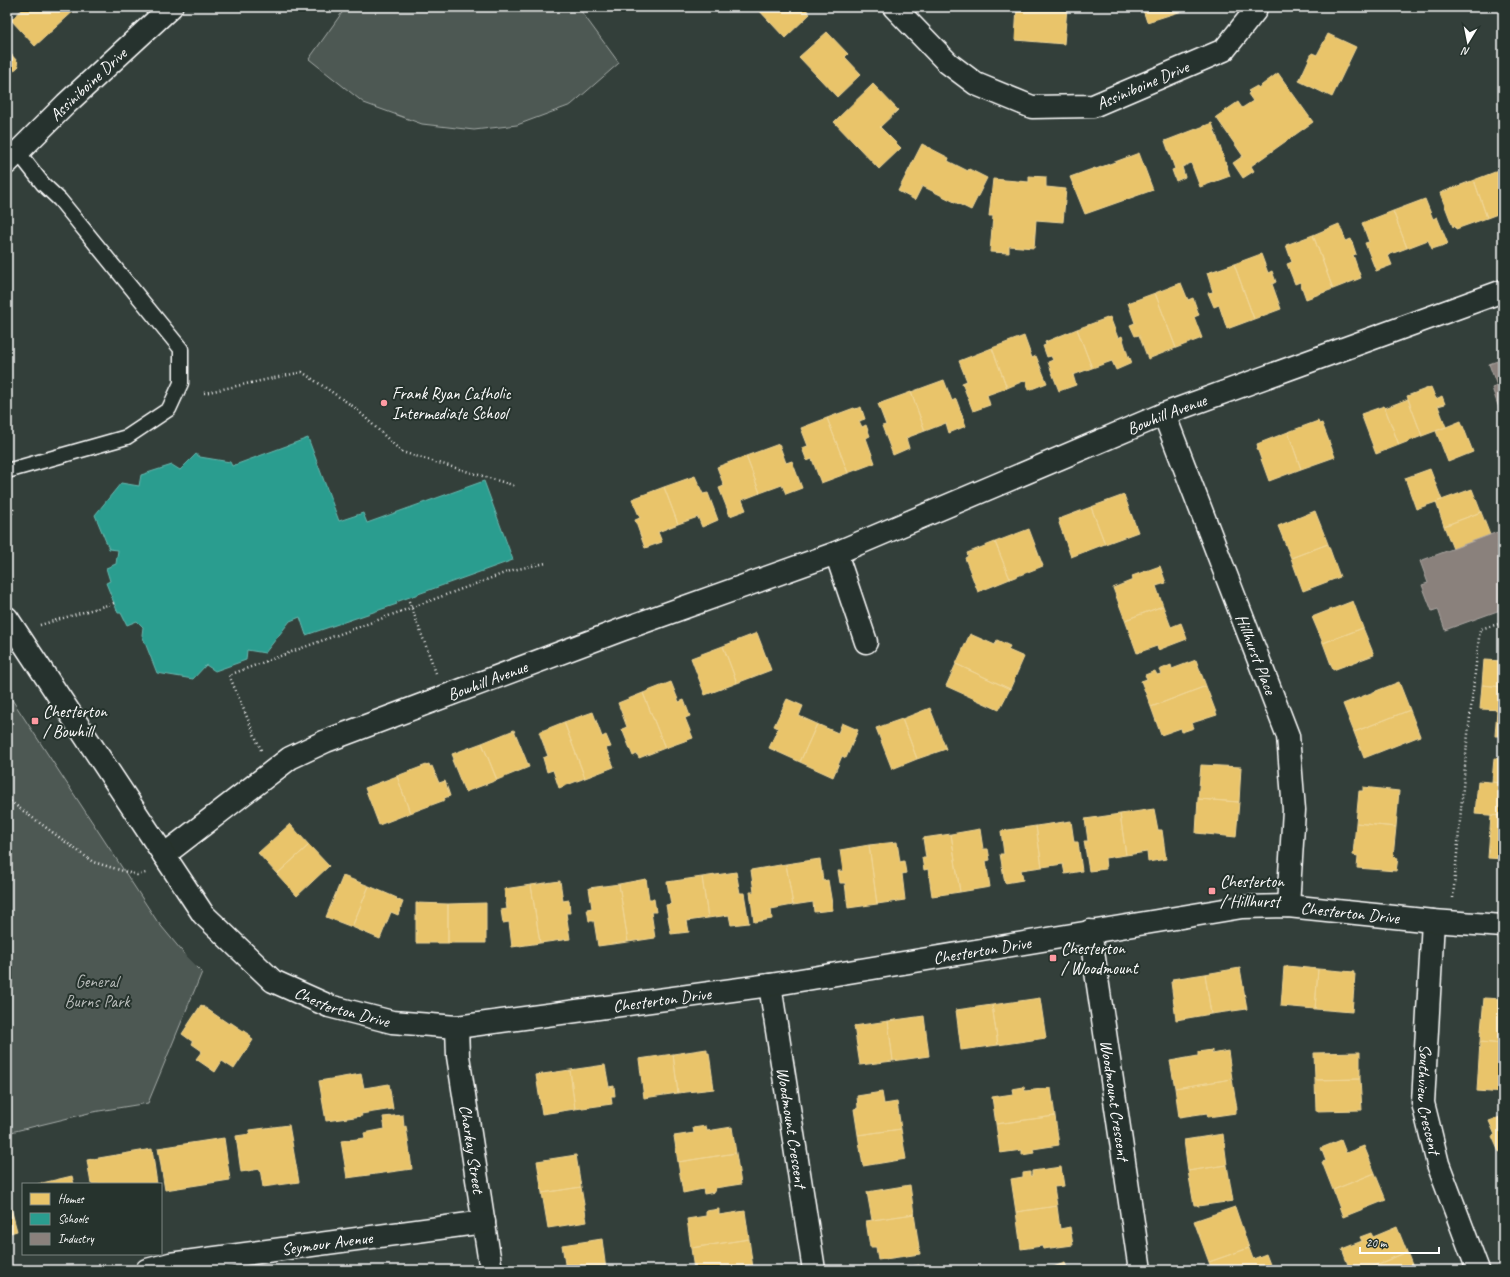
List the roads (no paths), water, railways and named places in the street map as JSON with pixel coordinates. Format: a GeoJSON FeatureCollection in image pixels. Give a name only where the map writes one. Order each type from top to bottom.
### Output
{"type":"FeatureCollection","features":[{"type":"Feature","properties":{"kind":"street","name":"Assiniboine Drive"},"geometry":{"type":"LineString","coordinates":[[12,157],[66,104],[171,7]]}},
{"type":"Feature","properties":{"kind":"street","name":"Assiniboine Drive"},"geometry":{"type":"LineString","coordinates":[[894,7],[948,63],[976,84],[1032,107],[1093,106],[1224,50],[1255,11],[1256,7]]}},
{"type":"Feature","properties":{"kind":"street","name":"Bowhill Avenue"},"geometry":{"type":"LineString","coordinates":[[167,860],[290,758],[326,741],[621,630],[836,553],[1164,414],[1503,291]]}},
{"type":"Feature","properties":{"kind":"street","name":"Hillhurst Place"},"geometry":{"type":"LineString","coordinates":[[1164,414],[1288,736],[1294,810],[1288,906]]}},
{"type":"Feature","properties":{"kind":"street"},"geometry":{"type":"LineString","coordinates":[[836,553],[866,642]]}},
{"type":"Feature","properties":{"kind":"street","name":"Chesterton Drive"},"geometry":{"type":"LineString","coordinates":[[12,625],[203,914],[273,981],[329,1006],[392,1022],[457,1027],[770,985],[1242,907],[1288,906],[1442,922],[1503,926]]}},
{"type":"Feature","properties":{"kind":"street","name":"Southview Crescent"},"geometry":{"type":"LineString","coordinates":[[1442,922],[1423,1103],[1438,1164],[1478,1270]]}},
{"type":"Feature","properties":{"kind":"street","name":"Woodmount Crescent"},"geometry":{"type":"LineString","coordinates":[[1090,931],[1140,1270]]}},
{"type":"Feature","properties":{"kind":"street","name":"Woodmount Crescent"},"geometry":{"type":"LineString","coordinates":[[770,985],[814,1270]]}},
{"type":"Feature","properties":{"kind":"street","name":"Charkay Street"},"geometry":{"type":"LineString","coordinates":[[457,1027],[458,1056],[491,1270]]}},
{"type":"Feature","properties":{"kind":"street","name":"Seymour Avenue"},"geometry":{"type":"LineString","coordinates":[[147,1270],[484,1222]]}},
{"type":"Feature","properties":{"kind":"lane"},"geometry":{"type":"LineString","coordinates":[[7,471],[127,437],[169,409],[181,383],[180,349],[60,200],[12,157]]}},
{"type":"Feature","properties":{"kind":"place","name":"Frank Ryan Catholic Intermediate School"},"geometry":{"type":"Point","coordinates":[384,403]}},
{"type":"Feature","properties":{"kind":"place","name":"Chesterton / Bowhill"},"geometry":{"type":"Point","coordinates":[35,721]}},
{"type":"Feature","properties":{"kind":"place","name":"Chesterton / Hillhurst"},"geometry":{"type":"Point","coordinates":[1212,891]}},
{"type":"Feature","properties":{"kind":"place","name":"Chesterton / Woodmount"},"geometry":{"type":"Point","coordinates":[1053,958]}},
{"type":"Feature","properties":{"kind":"park label","name":"General Burns Park"},"geometry":{"type":"Point","coordinates":[97,991]}}]}
